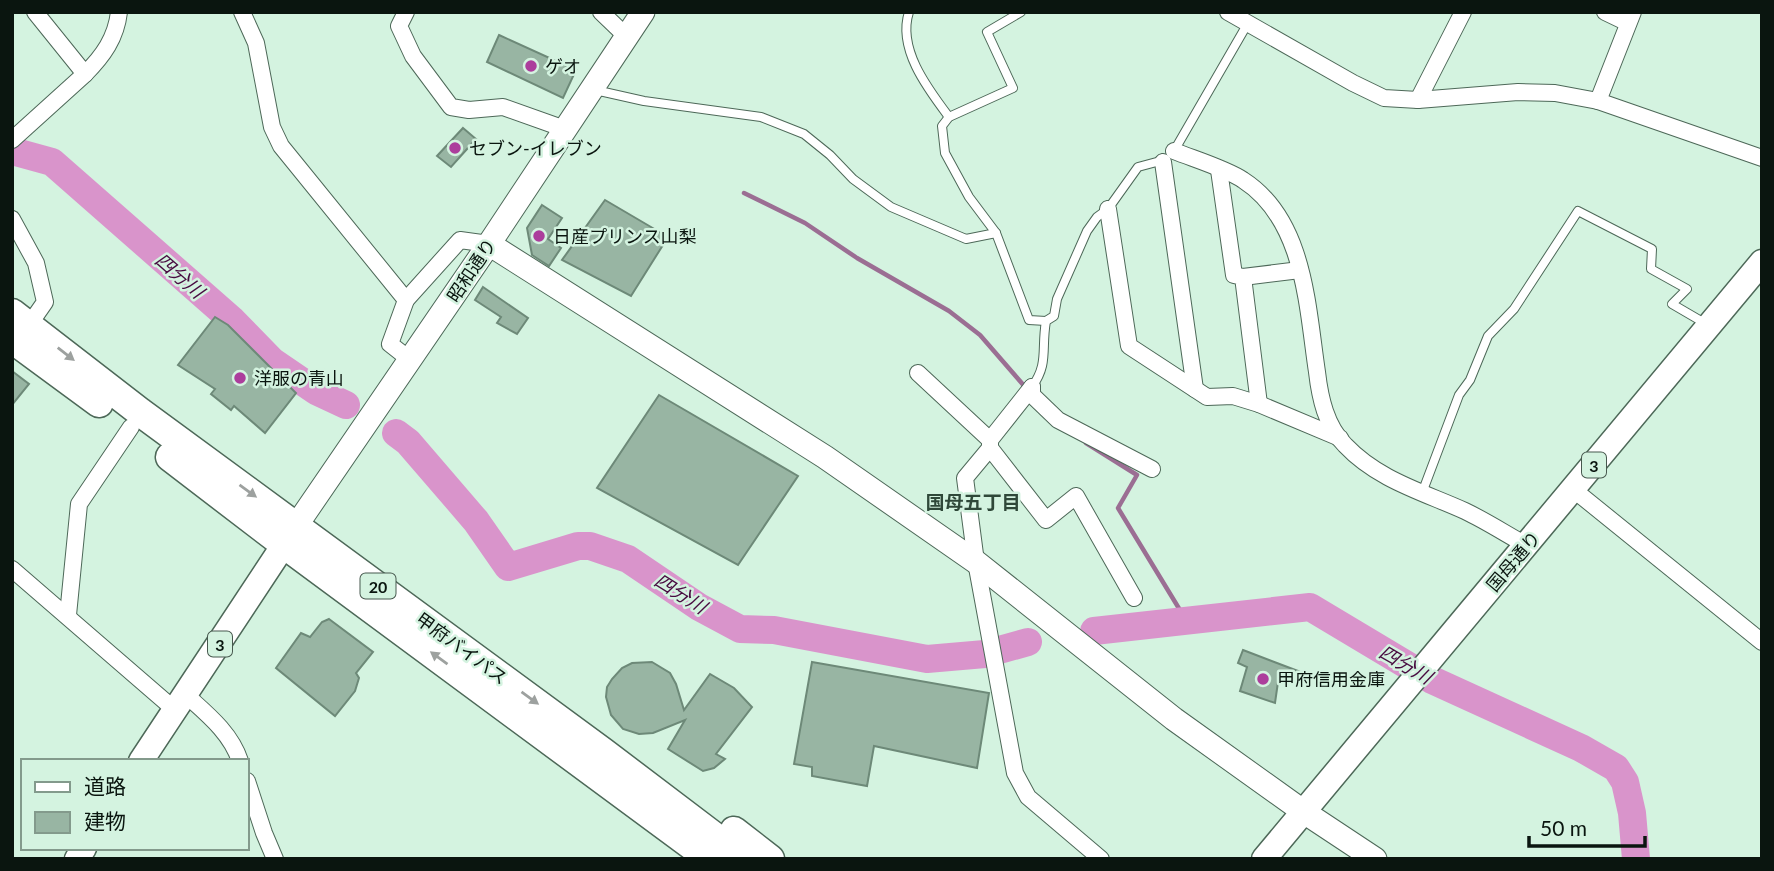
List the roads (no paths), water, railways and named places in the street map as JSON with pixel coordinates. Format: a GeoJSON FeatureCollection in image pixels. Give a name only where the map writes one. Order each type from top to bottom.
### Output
{"type":"FeatureCollection","features":[{"type":"Feature","properties":{"kind":"highway","name":"甲府バイパス"},"geometry":{"type":"LineString","coordinates":[[18,326],[131,427],[291,536],[597,761],[744,859]]}},
{"type":"Feature","properties":{"kind":"highway","name":"甲府バイパス"},"geometry":{"type":"LineString","coordinates":[[18,326],[140,412],[291,536]]}},
{"type":"Feature","properties":{"kind":"highway","name":"甲府バイパス"},"geometry":{"type":"LineString","coordinates":[[597,761],[710,859]]}},
{"type":"Feature","properties":{"kind":"highway"},"geometry":{"type":"LineString","coordinates":[[597,761],[643,826],[687,859]]}},
{"type":"Feature","properties":{"kind":"highway"},"geometry":{"type":"LineString","coordinates":[[597,761],[674,786],[770,859]]}},
{"type":"Feature","properties":{"kind":"main road","name":"国母通り"},"geometry":{"type":"LineString","coordinates":[[1264,859],[1762,262]]}},
{"type":"Feature","properties":{"kind":"main road","name":"3"},"geometry":{"type":"LineString","coordinates":[[142,759],[291,536]]}},
{"type":"Feature","properties":{"kind":"street"},"geometry":{"type":"LineString","coordinates":[[35,12],[85,74]]}},
{"type":"Feature","properties":{"kind":"street"},"geometry":{"type":"LineString","coordinates":[[12,140],[104,55],[118,24],[119,12]]}},
{"type":"Feature","properties":{"kind":"street"},"geometry":{"type":"LineString","coordinates":[[242,12],[256,43],[272,127],[281,146],[406,300]]}},
{"type":"Feature","properties":{"kind":"street"},"geometry":{"type":"LineString","coordinates":[[406,12],[400,26],[413,56],[451,107],[469,110],[503,107],[565,129]]}},
{"type":"Feature","properties":{"kind":"street"},"geometry":{"type":"LineString","coordinates":[[601,12],[627,37]]}},
{"type":"Feature","properties":{"kind":"street","name":"昭和通り"},"geometry":{"type":"LineString","coordinates":[[291,536],[643,12]]}},
{"type":"Feature","properties":{"kind":"street"},"geometry":{"type":"LineString","coordinates":[[1228,12],[1384,98],[1418,100],[1518,92],[1555,93],[1598,101],[1762,158]]}},
{"type":"Feature","properties":{"kind":"street"},"geometry":{"type":"LineString","coordinates":[[1418,100],[1463,12]]}},
{"type":"Feature","properties":{"kind":"street"},"geometry":{"type":"LineString","coordinates":[[1598,101],[1630,18],[1605,12]]}},
{"type":"Feature","properties":{"kind":"street"},"geometry":{"type":"LineString","coordinates":[[1195,389],[1169,156],[1219,170],[1243,180],[1270,202],[1291,242],[1300,270],[1320,397],[1327,418],[1344,444],[1383,476],[1467,512],[1525,545]]}},
{"type":"Feature","properties":{"kind":"street"},"geometry":{"type":"LineString","coordinates":[[1219,170],[1234,275],[1243,277],[1300,270]]}},
{"type":"Feature","properties":{"kind":"street"},"geometry":{"type":"LineString","coordinates":[[1108,209],[1129,346],[1207,397],[1233,396],[1259,404],[1340,438]]}},
{"type":"Feature","properties":{"kind":"street"},"geometry":{"type":"LineString","coordinates":[[12,219],[36,263],[45,302],[18,326]]}},
{"type":"Feature","properties":{"kind":"street"},"geometry":{"type":"LineString","coordinates":[[409,359],[390,344],[406,300],[460,240],[489,244],[825,457],[976,562],[1174,719],[1375,859]]}},
{"type":"Feature","properties":{"kind":"street"},"geometry":{"type":"LineString","coordinates":[[1243,277],[1259,404]]}},
{"type":"Feature","properties":{"kind":"street"},"geometry":{"type":"LineString","coordinates":[[918,373],[990,444],[1046,520],[1076,496],[1134,598]]}},
{"type":"Feature","properties":{"kind":"street"},"geometry":{"type":"LineString","coordinates":[[1032,387],[965,478],[976,562],[1016,773],[1028,797],[1101,859]]}},
{"type":"Feature","properties":{"kind":"street"},"geometry":{"type":"LineString","coordinates":[[1032,387],[1032,396],[1058,420],[1152,469]]}},
{"type":"Feature","properties":{"kind":"street"},"geometry":{"type":"LineString","coordinates":[[68,615],[79,504],[131,427]]}},
{"type":"Feature","properties":{"kind":"street"},"geometry":{"type":"LineString","coordinates":[[1574,490],[1762,642]]}},
{"type":"Feature","properties":{"kind":"street"},"geometry":{"type":"LineString","coordinates":[[12,569],[181,703],[215,721],[239,759]]}},
{"type":"Feature","properties":{"kind":"street"},"geometry":{"type":"LineString","coordinates":[[248,784],[275,859]]}},
{"type":"Feature","properties":{"kind":"lane"},"geometry":{"type":"LineString","coordinates":[[909,12],[908,45],[925,85],[949,117]]}},
{"type":"Feature","properties":{"kind":"lane"},"geometry":{"type":"LineString","coordinates":[[1021,12],[987,32],[1013,88],[949,117],[942,126],[945,153],[969,197],[996,233],[1029,320],[1046,321],[1054,316],[1057,299],[1081,240],[1097,218],[1108,209],[1138,167],[1169,156],[1248,23]]}},
{"type":"Feature","properties":{"kind":"lane"},"geometry":{"type":"LineString","coordinates":[[592,89],[644,101],[761,117],[804,134],[830,155],[853,180],[891,207],[966,239],[996,233]]}},
{"type":"Feature","properties":{"kind":"lane"},"geometry":{"type":"LineString","coordinates":[[1422,493],[1459,395],[1470,380],[1488,336],[1514,309],[1578,211],[1652,249],[1651,269],[1686,289],[1672,304],[1710,326]]}},
{"type":"Feature","properties":{"kind":"lane"},"geometry":{"type":"LineString","coordinates":[[1032,387],[1044,364],[1042,343],[1046,321]]}},
{"type":"Feature","properties":{"kind":"waterway","name":"四分川"},"geometry":{"type":"LineString","coordinates":[[12,151],[52,162],[232,320],[272,361],[316,391],[346,405]]}},
{"type":"Feature","properties":{"kind":"waterway"},"geometry":{"type":"LineString","coordinates":[[744,193],[805,223],[857,258],[949,311],[980,335],[1026,388]]}},
{"type":"Feature","properties":{"kind":"waterway","name":"四分川"},"geometry":{"type":"LineString","coordinates":[[396,433],[408,442],[476,521],[508,567],[578,546],[590,546],[628,559],[699,607],[740,629],[774,630],[927,659],[985,654],[1028,642]]}},
{"type":"Feature","properties":{"kind":"waterway"},"geometry":{"type":"LineString","coordinates":[[1086,443],[1137,475],[1118,508],[1186,620]]}},
{"type":"Feature","properties":{"kind":"waterway","name":"四分川"},"geometry":{"type":"LineString","coordinates":[[1094,631],[1310,607],[1432,680],[1581,748],[1616,768],[1625,782],[1632,813],[1636,859]]}},
{"type":"Feature","properties":{"kind":"place","name":"ゲオ"},"geometry":{"type":"Point","coordinates":[531,66]}},
{"type":"Feature","properties":{"kind":"place","name":"セブン-イレブン"},"geometry":{"type":"Point","coordinates":[455,148]}},
{"type":"Feature","properties":{"kind":"place","name":"日産プリンス山梨"},"geometry":{"type":"Point","coordinates":[539,236]}},
{"type":"Feature","properties":{"kind":"place","name":"洋服の青山"},"geometry":{"type":"Point","coordinates":[240,378]}},
{"type":"Feature","properties":{"kind":"place","name":"甲府信用金庫"},"geometry":{"type":"Point","coordinates":[1263,679]}},
{"type":"Feature","properties":{"kind":"district","name":"国母五丁目"},"geometry":{"type":"Point","coordinates":[973,501]}}]}
